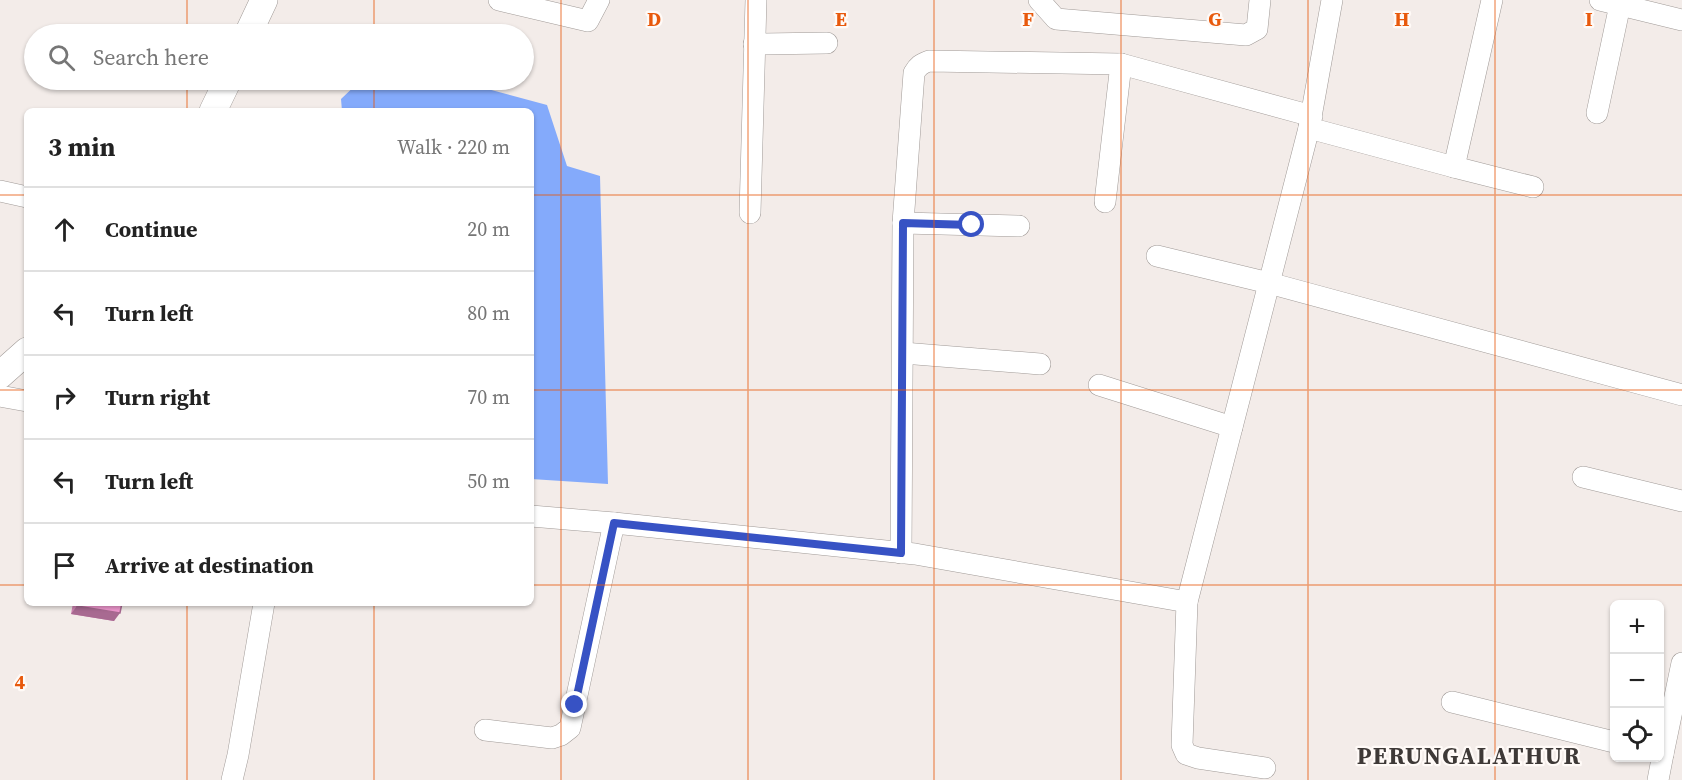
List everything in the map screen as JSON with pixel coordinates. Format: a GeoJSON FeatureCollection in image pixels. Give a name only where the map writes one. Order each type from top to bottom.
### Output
{"type":"FeatureCollection","features":[{"type":"Feature","properties":{"kind":"street"},"geometry":{"type":"LineString","coordinates":[[253,24],[264,0]]}},
{"type":"Feature","properties":{"kind":"street"},"geometry":{"type":"LineString","coordinates":[[500,0],[588,21],[599,0]]}},
{"type":"Feature","properties":{"kind":"street"},"geometry":{"type":"LineString","coordinates":[[750,213],[756,0]]}},
{"type":"Feature","properties":{"kind":"street"},"geometry":{"type":"LineString","coordinates":[[1039,0],[1056,19],[1246,34],[1257,29],[1260,0]]}},
{"type":"Feature","properties":{"kind":"street"},"geometry":{"type":"LineString","coordinates":[[1265,768],[1198,758],[1186,754],[1182,745],[1187,602],[1310,122],[1332,0]]}},
{"type":"Feature","properties":{"kind":"street"},"geometry":{"type":"LineString","coordinates":[[1454,167],[1492,0]]}},
{"type":"Feature","properties":{"kind":"street"},"geometry":{"type":"LineString","coordinates":[[1597,113],[1614,2],[1682,20]]}},
{"type":"Feature","properties":{"kind":"street"},"geometry":{"type":"LineString","coordinates":[[754,44],[828,43]]}},
{"type":"Feature","properties":{"kind":"street"},"geometry":{"type":"LineString","coordinates":[[901,553],[903,223],[914,73],[922,63],[929,61],[1121,64],[1454,167],[1533,188]]}},
{"type":"Feature","properties":{"kind":"street"},"geometry":{"type":"LineString","coordinates":[[1105,202],[1121,64]]}},
{"type":"Feature","properties":{"kind":"street"},"geometry":{"type":"LineString","coordinates":[[214,108],[223,90]]}},
{"type":"Feature","properties":{"kind":"street"},"geometry":{"type":"LineString","coordinates":[[0,191],[24,196]]}},
{"type":"Feature","properties":{"kind":"street"},"geometry":{"type":"LineString","coordinates":[[903,223],[1018,226]]}},
{"type":"Feature","properties":{"kind":"street"},"geometry":{"type":"LineString","coordinates":[[1157,256],[1269,283],[1682,395]]}},
{"type":"Feature","properties":{"kind":"street"},"geometry":{"type":"LineString","coordinates":[[903,353],[1040,364]]}},
{"type":"Feature","properties":{"kind":"street"},"geometry":{"type":"LineString","coordinates":[[1099,385],[1232,427]]}},
{"type":"Feature","properties":{"kind":"street"},"geometry":{"type":"LineString","coordinates":[[0,396],[24,400]]}},
{"type":"Feature","properties":{"kind":"street"},"geometry":{"type":"LineString","coordinates":[[1582,477],[1682,501]]}},
{"type":"Feature","properties":{"kind":"street"},"geometry":{"type":"LineString","coordinates":[[534,516],[901,553],[1187,602]]}},
{"type":"Feature","properties":{"kind":"street"},"geometry":{"type":"LineString","coordinates":[[485,730],[552,738],[570,728],[614,523]]}},
{"type":"Feature","properties":{"kind":"street"},"geometry":{"type":"LineString","coordinates":[[232,780],[263,606]]}},
{"type":"Feature","properties":{"kind":"street"},"geometry":{"type":"LineString","coordinates":[[1664,747],[1676,720],[1682,663]]}},
{"type":"Feature","properties":{"kind":"street"},"geometry":{"type":"LineString","coordinates":[[1452,702],[1610,741]]}},
{"type":"Feature","properties":{"kind":"street"},"geometry":{"type":"LineString","coordinates":[[1658,780],[1660,762]]}},
{"type":"Feature","properties":{"kind":"water"},"geometry":{"type":"Polygon","coordinates":[[[350,90],[491,90],[547,105],[567,166],[600,176],[608,484],[534,479],[534,108],[342,108],[341,99],[350,90]]]}},
{"type":"Feature","properties":{"kind":"building"},"geometry":{"type":"Polygon","coordinates":[[[77,606],[121,606],[120,613],[77,606]]]}},
{"type":"Feature","properties":{"kind":"district","name":"PERUNGALATHUR"},"geometry":{"type":"Point","coordinates":[1469,756]}},
{"type":"Feature","properties":{"kind":"route"},"geometry":{"type":"LineString","coordinates":[[575,705],[614,523],[901,553],[903,223],[972,225]]}}]}
